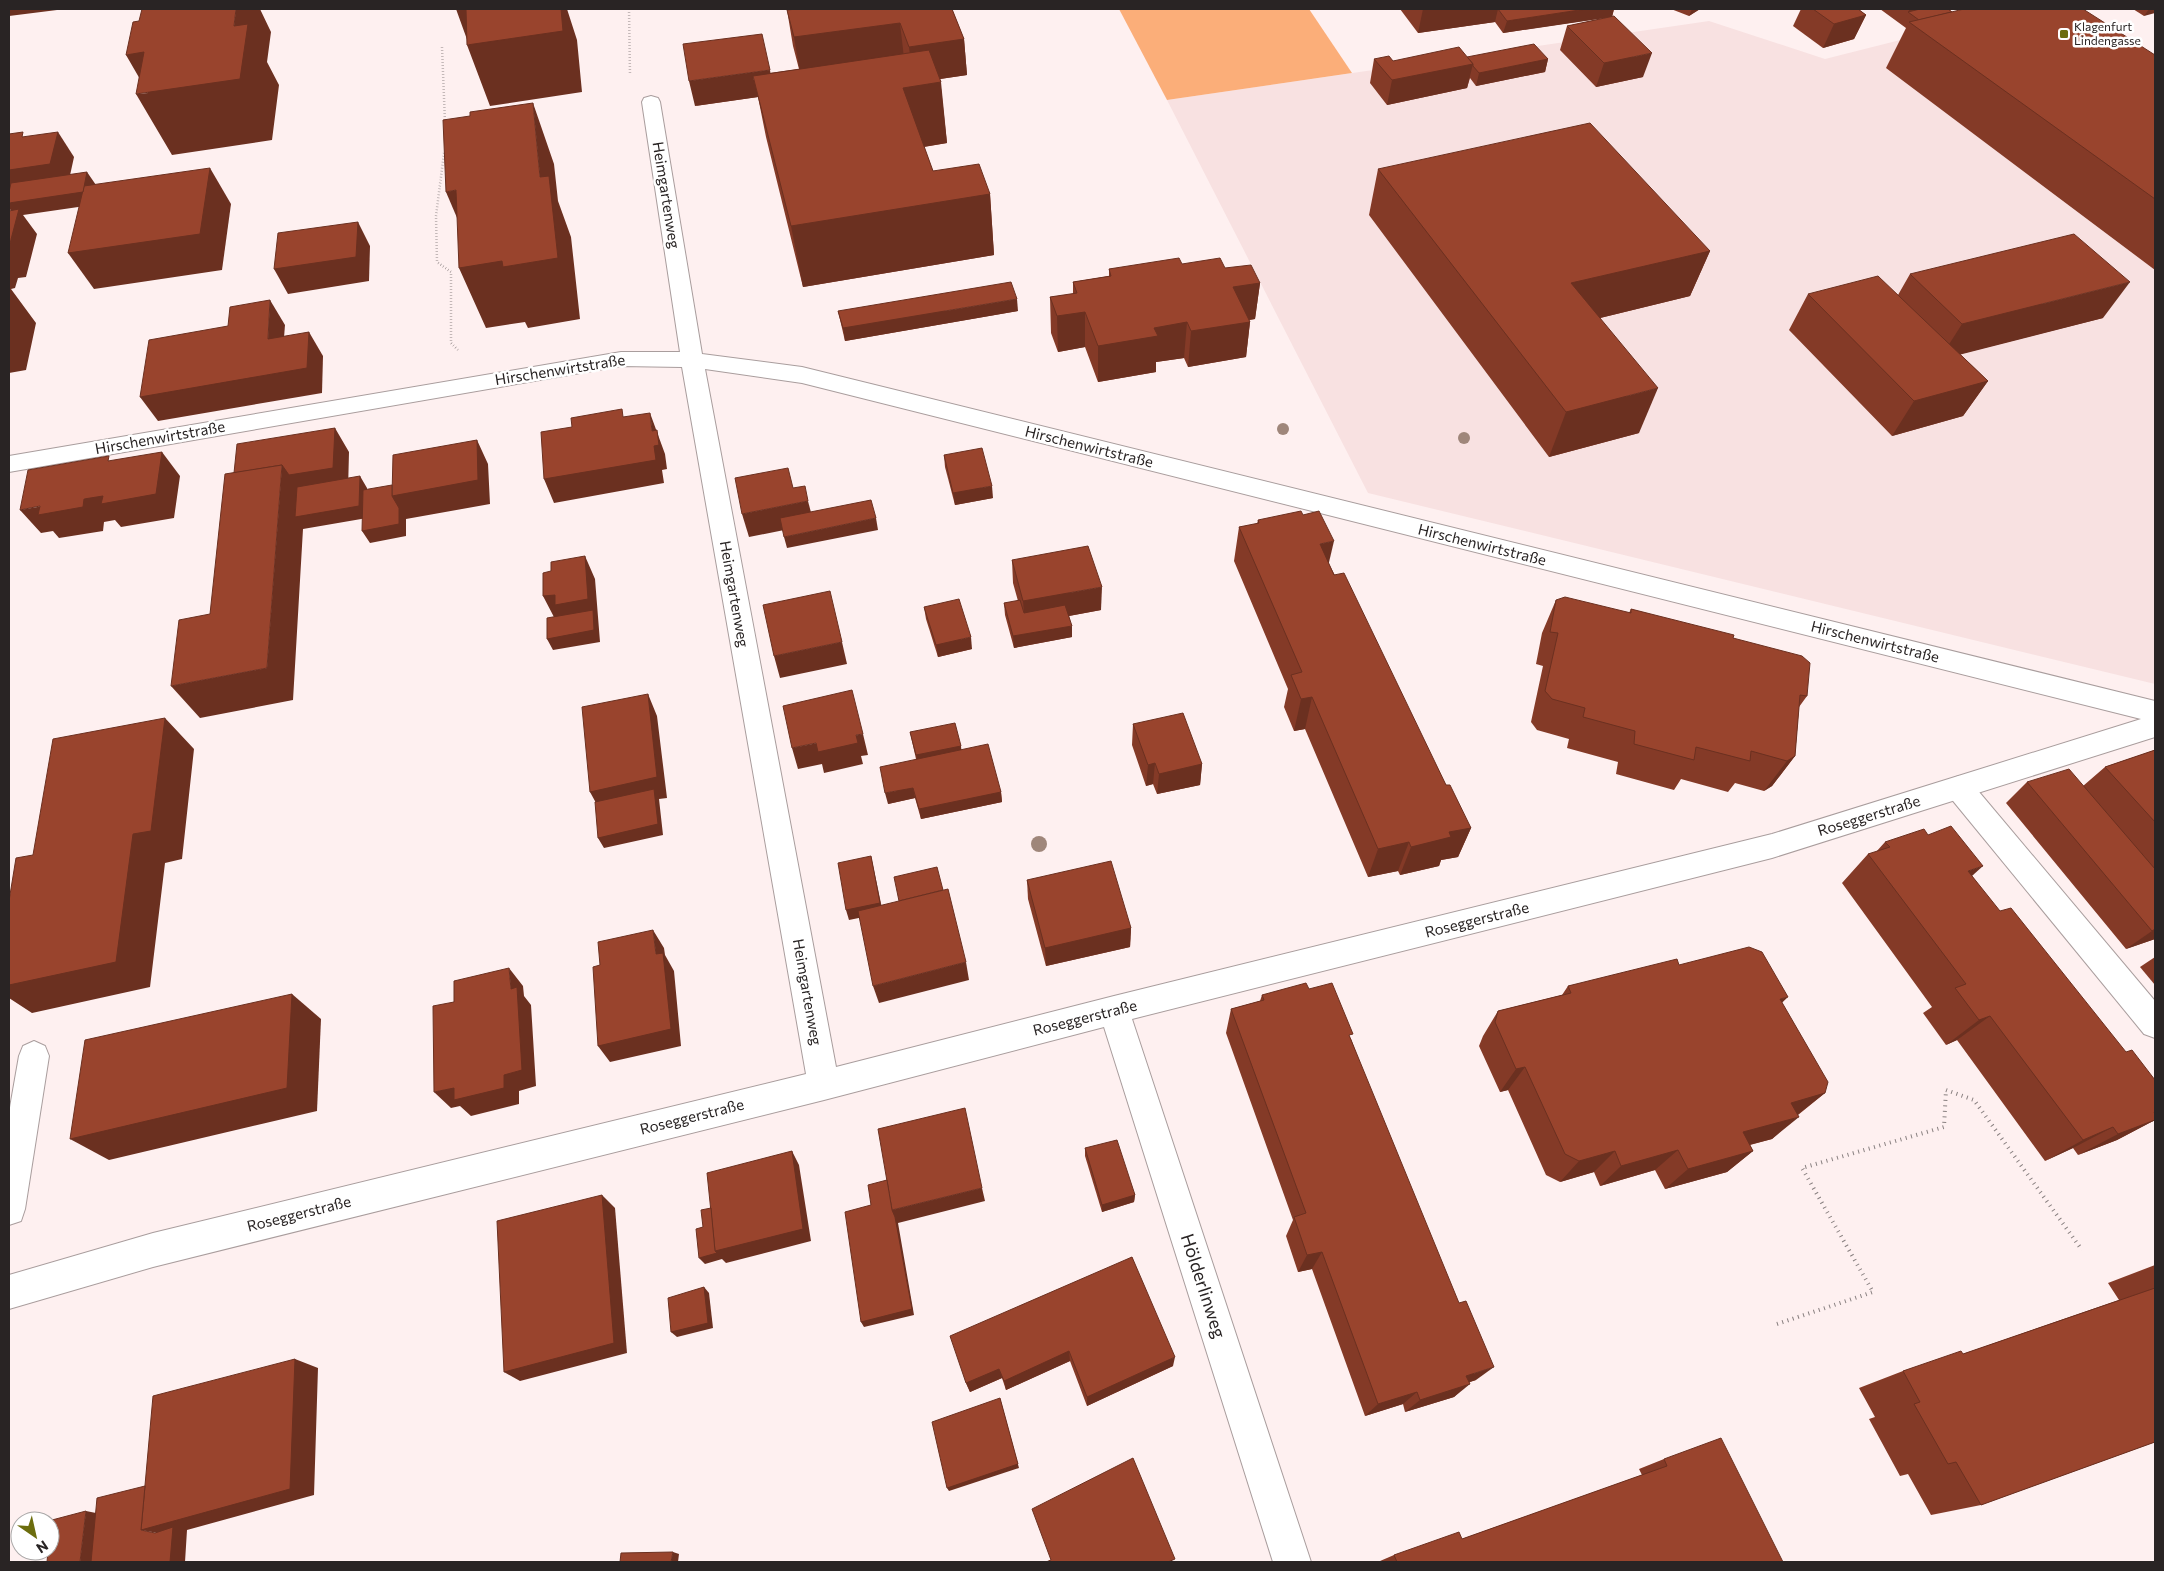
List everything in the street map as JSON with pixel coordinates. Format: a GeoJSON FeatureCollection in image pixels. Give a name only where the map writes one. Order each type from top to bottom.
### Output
{"type":"FeatureCollection","features":[{"type":"Feature","properties":{"kind":"street","name":"Heimgartenweg"},"geometry":{"type":"LineString","coordinates":[[651,102],[692,360],[824,1085]]}},
{"type":"Feature","properties":{"kind":"street","name":"Hirschenwirtstraße"},"geometry":{"type":"LineString","coordinates":[[9,464],[621,359],[692,360],[802,375],[2155,712]]}},
{"type":"Feature","properties":{"kind":"street","name":"Roseggerstraße"},"geometry":{"type":"LineString","coordinates":[[9,1292],[153,1250],[824,1085],[1114,1010],[1772,846],[2155,726]]}},
{"type":"Feature","properties":{"kind":"street"},"geometry":{"type":"LineString","coordinates":[[1959,788],[2155,1024]]}},
{"type":"Feature","properties":{"kind":"street","name":"Hölderlinweg"},"geometry":{"type":"LineString","coordinates":[[1114,1010],[1292,1562]]}},
{"type":"Feature","properties":{"kind":"street"},"geometry":{"type":"LineString","coordinates":[[9,1209],[34,1056]]}},
{"type":"Feature","properties":{"kind":"path"},"geometry":{"type":"LineString","coordinates":[[628,9],[630,76]]}},
{"type":"Feature","properties":{"kind":"path"},"geometry":{"type":"LineString","coordinates":[[442,47],[445,123]]}},
{"type":"Feature","properties":{"kind":"path"},"geometry":{"type":"LineString","coordinates":[[446,144],[436,216],[437,262],[451,272],[451,343],[489,382]]}},
{"type":"Feature","properties":{"kind":"path"},"geometry":{"type":"LineString","coordinates":[[1776,1324],[1873,1292],[1802,1168],[1944,1127],[1946,1090],[1974,1100],[2082,1250]]}},
{"type":"Feature","properties":{"kind":"shaded area"},"geometry":{"type":"Polygon","coordinates":[[[1119,9],[1309,9],[1352,73],[1167,100],[1119,9]]]}},
{"type":"Feature","properties":{"kind":"shaded area"},"geometry":{"type":"Polygon","coordinates":[[[2023,9],[2155,99],[2155,684],[1368,493],[1167,100],[1709,21],[1825,59],[2023,9]]]}},
{"type":"Feature","properties":{"kind":"building"},"geometry":{"type":"Polygon","coordinates":[[[142,9],[236,9],[234,26],[248,24],[240,79],[136,94],[144,52],[126,55],[133,22],[139,21],[142,9]]]}},
{"type":"Feature","properties":{"kind":"building"},"geometry":{"type":"Polygon","coordinates":[[[466,9],[561,9],[563,31],[467,45],[466,9]]]}},
{"type":"Feature","properties":{"kind":"building"},"geometry":{"type":"Polygon","coordinates":[[[952,9],[964,39],[909,47],[900,23],[794,37],[787,10],[952,9]]]}},
{"type":"Feature","properties":{"kind":"building"},"geometry":{"type":"Polygon","coordinates":[[[1498,9],[1586,9],[1507,21],[1498,9]]]}},
{"type":"Feature","properties":{"kind":"building"},"geometry":{"type":"Polygon","coordinates":[[[1813,9],[1858,9],[1866,15],[1834,24],[1813,9]]]}},
{"type":"Feature","properties":{"kind":"building"},"geometry":{"type":"Polygon","coordinates":[[[1920,9],[1948,9],[1952,12],[1919,20],[1908,12],[1920,9]]]}},
{"type":"Feature","properties":{"kind":"building"},"geometry":{"type":"Polygon","coordinates":[[[1964,9],[2083,9],[2155,55],[2155,199],[1909,22],[1964,9]]]}},
{"type":"Feature","properties":{"kind":"building"},"geometry":{"type":"Polygon","coordinates":[[[1614,16],[1652,53],[1604,63],[1567,26],[1614,16]]]}},
{"type":"Feature","properties":{"kind":"building"},"geometry":{"type":"Polygon","coordinates":[[[762,34],[770,70],[689,81],[683,44],[762,34]]]}},
{"type":"Feature","properties":{"kind":"building"},"geometry":{"type":"Polygon","coordinates":[[[1534,44],[1548,59],[1479,73],[1467,57],[1534,44]]]}},
{"type":"Feature","properties":{"kind":"building"},"geometry":{"type":"Polygon","coordinates":[[[1459,47],[1473,64],[1392,80],[1374,59],[1389,56],[1393,61],[1459,47]]]}},
{"type":"Feature","properties":{"kind":"building"},"geometry":{"type":"Polygon","coordinates":[[[929,50],[941,82],[903,88],[933,171],[979,164],[990,194],[791,226],[753,76],[929,50]]]}},
{"type":"Feature","properties":{"kind":"building"},"geometry":{"type":"Polygon","coordinates":[[[533,103],[540,177],[549,176],[558,258],[503,267],[502,261],[459,268],[456,190],[446,192],[443,120],[470,116],[470,112],[533,103]]]}},
{"type":"Feature","properties":{"kind":"building"},"geometry":{"type":"Polygon","coordinates":[[[1590,123],[1710,251],[1571,283],[1658,388],[1566,412],[1378,169],[1590,123]]]}},
{"type":"Feature","properties":{"kind":"building"},"geometry":{"type":"Polygon","coordinates":[[[23,132],[22,137],[58,132],[50,164],[9,170],[9,134],[23,132]]]}},
{"type":"Feature","properties":{"kind":"building"},"geometry":{"type":"Polygon","coordinates":[[[210,168],[200,234],[68,253],[84,186],[210,168]]]}},
{"type":"Feature","properties":{"kind":"building"},"geometry":{"type":"Polygon","coordinates":[[[87,172],[83,192],[9,203],[11,183],[87,172]]]}},
{"type":"Feature","properties":{"kind":"building"},"geometry":{"type":"Polygon","coordinates":[[[19,209],[9,247],[9,211],[19,209]]]}},
{"type":"Feature","properties":{"kind":"building"},"geometry":{"type":"Polygon","coordinates":[[[358,222],[356,257],[274,269],[278,233],[358,222]]]}},
{"type":"Feature","properties":{"kind":"building"},"geometry":{"type":"Polygon","coordinates":[[[2074,234],[2130,282],[1962,324],[1910,274],[2074,234]]]}},
{"type":"Feature","properties":{"kind":"building"},"geometry":{"type":"Polygon","coordinates":[[[1179,258],[1182,264],[1220,258],[1225,268],[1251,265],[1260,283],[1233,287],[1250,322],[1191,331],[1187,322],[1154,328],[1158,336],[1098,346],[1085,312],[1057,316],[1050,297],[1077,293],[1073,282],[1111,276],[1109,269],[1179,258]]]}},
{"type":"Feature","properties":{"kind":"building"},"geometry":{"type":"Polygon","coordinates":[[[1878,276],[1988,381],[1914,401],[1808,294],[1878,276]]]}},
{"type":"Feature","properties":{"kind":"building"},"geometry":{"type":"Polygon","coordinates":[[[1011,282],[1017,299],[843,328],[838,311],[1011,282]]]}},
{"type":"Feature","properties":{"kind":"building"},"geometry":{"type":"Polygon","coordinates":[[[270,300],[268,339],[309,332],[307,368],[140,397],[149,340],[228,326],[230,307],[270,300]]]}},
{"type":"Feature","properties":{"kind":"building"},"geometry":{"type":"Polygon","coordinates":[[[622,409],[623,417],[650,413],[652,431],[657,430],[659,445],[654,446],[656,460],[544,479],[541,432],[572,427],[571,418],[622,409]]]}},
{"type":"Feature","properties":{"kind":"building"},"geometry":{"type":"Polygon","coordinates":[[[335,428],[333,468],[289,475],[282,465],[234,473],[237,444],[335,428]]]}},
{"type":"Feature","properties":{"kind":"building"},"geometry":{"type":"Polygon","coordinates":[[[477,440],[478,480],[392,496],[393,455],[477,440]]]}},
{"type":"Feature","properties":{"kind":"building"},"geometry":{"type":"Polygon","coordinates":[[[982,448],[992,486],[953,493],[944,455],[982,448]]]}},
{"type":"Feature","properties":{"kind":"building"},"geometry":{"type":"Polygon","coordinates":[[[162,452],[156,494],[101,504],[103,496],[84,499],[83,507],[38,515],[40,506],[20,510],[28,470],[109,456],[108,461],[162,452]]]}},
{"type":"Feature","properties":{"kind":"building"},"geometry":{"type":"Polygon","coordinates":[[[282,465],[267,668],[171,686],[179,620],[210,614],[225,474],[282,465]]]}},
{"type":"Feature","properties":{"kind":"building"},"geometry":{"type":"Polygon","coordinates":[[[788,468],[793,488],[805,486],[808,501],[742,514],[735,478],[788,468]]]}},
{"type":"Feature","properties":{"kind":"building"},"geometry":{"type":"Polygon","coordinates":[[[360,476],[359,506],[295,517],[297,487],[360,476]]]}},
{"type":"Feature","properties":{"kind":"building"},"geometry":{"type":"Polygon","coordinates":[[[392,485],[392,496],[399,508],[399,524],[362,531],[363,490],[392,485]]]}},
{"type":"Feature","properties":{"kind":"building"},"geometry":{"type":"Polygon","coordinates":[[[871,500],[876,518],[784,537],[780,518],[871,500]]]}},
{"type":"Feature","properties":{"kind":"building"},"geometry":{"type":"Polygon","coordinates":[[[1301,511],[1303,515],[1319,511],[1334,541],[1320,544],[1334,575],[1344,573],[1446,785],[1450,785],[1471,828],[1449,832],[1451,837],[1411,847],[1409,842],[1378,849],[1312,697],[1301,699],[1291,675],[1302,672],[1239,527],[1259,523],[1258,520],[1301,511]]]}},
{"type":"Feature","properties":{"kind":"building"},"geometry":{"type":"Polygon","coordinates":[[[1088,546],[1102,587],[1023,601],[1012,560],[1088,546]]]}},
{"type":"Feature","properties":{"kind":"building"},"geometry":{"type":"Polygon","coordinates":[[[585,556],[588,599],[555,605],[555,595],[543,596],[543,573],[551,571],[551,562],[585,556]]]}},
{"type":"Feature","properties":{"kind":"building"},"geometry":{"type":"Polygon","coordinates":[[[830,591],[842,642],[774,656],[763,605],[830,591]]]}},
{"type":"Feature","properties":{"kind":"building"},"geometry":{"type":"Polygon","coordinates":[[[1565,597],[1631,613],[1631,609],[1734,635],[1733,638],[1802,656],[1810,663],[1807,696],[1800,695],[1795,756],[1787,761],[1751,751],[1750,761],[1696,747],[1694,760],[1634,744],[1635,731],[1583,717],[1585,708],[1552,699],[1545,691],[1558,633],[1550,632],[1556,600],[1565,597]]]}},
{"type":"Feature","properties":{"kind":"building"},"geometry":{"type":"Polygon","coordinates":[[[959,599],[971,637],[936,645],[924,607],[959,599]]]}},
{"type":"Feature","properties":{"kind":"building"},"geometry":{"type":"Polygon","coordinates":[[[1020,600],[1024,613],[1065,605],[1072,626],[1013,636],[1004,603],[1020,600]]]}},
{"type":"Feature","properties":{"kind":"building"},"geometry":{"type":"Polygon","coordinates":[[[593,610],[594,630],[547,639],[547,618],[593,610]]]}},
{"type":"Feature","properties":{"kind":"building"},"geometry":{"type":"Polygon","coordinates":[[[852,690],[863,734],[856,735],[858,743],[818,752],[816,743],[792,748],[783,706],[852,690]]]}},
{"type":"Feature","properties":{"kind":"building"},"geometry":{"type":"Polygon","coordinates":[[[648,694],[657,777],[590,792],[582,707],[648,694]]]}},
{"type":"Feature","properties":{"kind":"building"},"geometry":{"type":"Polygon","coordinates":[[[1183,713],[1202,764],[1159,774],[1155,763],[1148,765],[1133,724],[1183,713]]]}},
{"type":"Feature","properties":{"kind":"building"},"geometry":{"type":"Polygon","coordinates":[[[165,718],[151,831],[133,834],[116,962],[9,985],[9,901],[16,858],[33,855],[53,739],[165,718]]]}},
{"type":"Feature","properties":{"kind":"building"},"geometry":{"type":"Polygon","coordinates":[[[955,723],[961,746],[916,755],[910,732],[955,723]]]}},
{"type":"Feature","properties":{"kind":"building"},"geometry":{"type":"Polygon","coordinates":[[[988,744],[1001,792],[919,809],[913,788],[885,793],[880,767],[988,744]]]}},
{"type":"Feature","properties":{"kind":"building"},"geometry":{"type":"Polygon","coordinates":[[[2155,750],[2155,822],[2105,767],[2155,750]]]}},
{"type":"Feature","properties":{"kind":"building"},"geometry":{"type":"Polygon","coordinates":[[[2069,769],[2155,869],[2155,929],[2152,931],[2027,782],[2069,769]]]}},
{"type":"Feature","properties":{"kind":"building"},"geometry":{"type":"Polygon","coordinates":[[[654,789],[658,824],[598,838],[595,802],[654,789]]]}},
{"type":"Feature","properties":{"kind":"building"},"geometry":{"type":"Polygon","coordinates":[[[1951,826],[1983,866],[1968,871],[2000,911],[2011,908],[2126,1052],[2132,1050],[2155,1080],[2155,1120],[2118,1134],[2113,1127],[2083,1140],[1990,1016],[1979,1020],[1955,988],[1966,984],[1868,854],[1890,847],[1885,842],[1924,829],[1928,835],[1951,826]]]}},
{"type":"Feature","properties":{"kind":"building"},"geometry":{"type":"Polygon","coordinates":[[[871,856],[880,903],[846,910],[838,863],[871,856]]]}},
{"type":"Feature","properties":{"kind":"building"},"geometry":{"type":"Polygon","coordinates":[[[1111,861],[1131,928],[1045,948],[1027,880],[1111,861]]]}},
{"type":"Feature","properties":{"kind":"building"},"geometry":{"type":"Polygon","coordinates":[[[937,867],[943,890],[899,901],[894,877],[937,867]]]}},
{"type":"Feature","properties":{"kind":"building"},"geometry":{"type":"Polygon","coordinates":[[[948,889],[966,962],[873,986],[858,911],[948,889]]]}},
{"type":"Feature","properties":{"kind":"building"},"geometry":{"type":"Polygon","coordinates":[[[653,930],[656,954],[663,953],[671,1029],[598,1046],[593,967],[600,965],[598,942],[653,930]]]}},
{"type":"Feature","properties":{"kind":"building"},"geometry":{"type":"Polygon","coordinates":[[[1749,947],[1762,952],[1788,997],[1780,999],[1828,1082],[1825,1093],[1791,1103],[1799,1117],[1743,1132],[1753,1151],[1688,1169],[1678,1150],[1621,1166],[1615,1151],[1579,1161],[1565,1154],[1525,1067],[1516,1069],[1495,1022],[1498,1011],[1571,993],[1568,986],[1677,959],[1679,965],[1749,947]]]}},
{"type":"Feature","properties":{"kind":"building"},"geometry":{"type":"Polygon","coordinates":[[[509,968],[511,989],[517,987],[522,1070],[504,1075],[504,1088],[454,1100],[454,1088],[434,1092],[433,1006],[454,1002],[454,981],[509,968]]]}},
{"type":"Feature","properties":{"kind":"building"},"geometry":{"type":"Polygon","coordinates":[[[1306,983],[1309,989],[1332,983],[1353,1034],[1349,1035],[1459,1303],[1466,1301],[1494,1367],[1466,1376],[1470,1384],[1420,1400],[1417,1392],[1378,1404],[1322,1252],[1307,1255],[1294,1217],[1306,1213],[1231,1009],[1264,1000],[1262,995],[1306,983]]]}},
{"type":"Feature","properties":{"kind":"building"},"geometry":{"type":"Polygon","coordinates":[[[292,994],[287,1088],[70,1139],[85,1040],[292,994]]]}},
{"type":"Feature","properties":{"kind":"building"},"geometry":{"type":"Polygon","coordinates":[[[965,1108],[982,1188],[892,1210],[878,1129],[965,1108]]]}},
{"type":"Feature","properties":{"kind":"building"},"geometry":{"type":"Polygon","coordinates":[[[1117,1140],[1135,1195],[1102,1205],[1085,1148],[1117,1140]]]}},
{"type":"Feature","properties":{"kind":"building"},"geometry":{"type":"Polygon","coordinates":[[[792,1151],[803,1229],[715,1251],[707,1173],[792,1151]]]}},
{"type":"Feature","properties":{"kind":"building"},"geometry":{"type":"Polygon","coordinates":[[[887,1180],[912,1309],[861,1322],[845,1212],[871,1205],[868,1185],[887,1180]]]}},
{"type":"Feature","properties":{"kind":"building"},"geometry":{"type":"Polygon","coordinates":[[[602,1195],[614,1343],[504,1372],[497,1221],[602,1195]]]}},
{"type":"Feature","properties":{"kind":"building"},"geometry":{"type":"Polygon","coordinates":[[[711,1208],[715,1251],[717,1253],[699,1258],[696,1229],[703,1227],[701,1210],[711,1208]]]}},
{"type":"Feature","properties":{"kind":"building"},"geometry":{"type":"Polygon","coordinates":[[[1132,1257],[1175,1357],[1087,1397],[1069,1351],[1004,1381],[999,1369],[966,1383],[950,1336],[1132,1257]]]}},
{"type":"Feature","properties":{"kind":"building"},"geometry":{"type":"Polygon","coordinates":[[[704,1287],[708,1323],[671,1332],[668,1298],[704,1287]]]}},
{"type":"Feature","properties":{"kind":"building"},"geometry":{"type":"Polygon","coordinates":[[[2155,1288],[2155,1442],[1981,1505],[1956,1462],[1948,1464],[1914,1404],[1920,1402],[1903,1371],[1961,1351],[1963,1354],[2155,1288]]]}},
{"type":"Feature","properties":{"kind":"building"},"geometry":{"type":"Polygon","coordinates":[[[295,1359],[290,1489],[141,1530],[153,1396],[295,1359]]]}},
{"type":"Feature","properties":{"kind":"building"},"geometry":{"type":"Polygon","coordinates":[[[1000,1398],[1018,1464],[947,1488],[932,1422],[1000,1398]]]}},
{"type":"Feature","properties":{"kind":"building"},"geometry":{"type":"Polygon","coordinates":[[[1721,1438],[1783,1562],[1397,1562],[1394,1555],[1459,1532],[1462,1539],[1667,1466],[1664,1459],[1721,1438]]]}},
{"type":"Feature","properties":{"kind":"building"},"geometry":{"type":"Polygon","coordinates":[[[1133,1458],[1175,1559],[1168,1562],[1046,1562],[1051,1560],[1032,1509],[1133,1458]]]}},
{"type":"Feature","properties":{"kind":"building"},"geometry":{"type":"Polygon","coordinates":[[[145,1486],[141,1530],[155,1533],[173,1527],[170,1562],[91,1562],[97,1498],[145,1486]]]}},
{"type":"Feature","properties":{"kind":"building"},"geometry":{"type":"Polygon","coordinates":[[[86,1511],[80,1562],[47,1562],[60,1561],[60,1518],[86,1511]]]}},
{"type":"Feature","properties":{"kind":"building"},"geometry":{"type":"Polygon","coordinates":[[[673,1552],[671,1562],[620,1562],[621,1553],[673,1552]]]}},
{"type":"Feature","properties":{"kind":"place","name":"Klagenfurt Lindengasse"},"geometry":{"type":"Point","coordinates":[2064,34]}}]}
